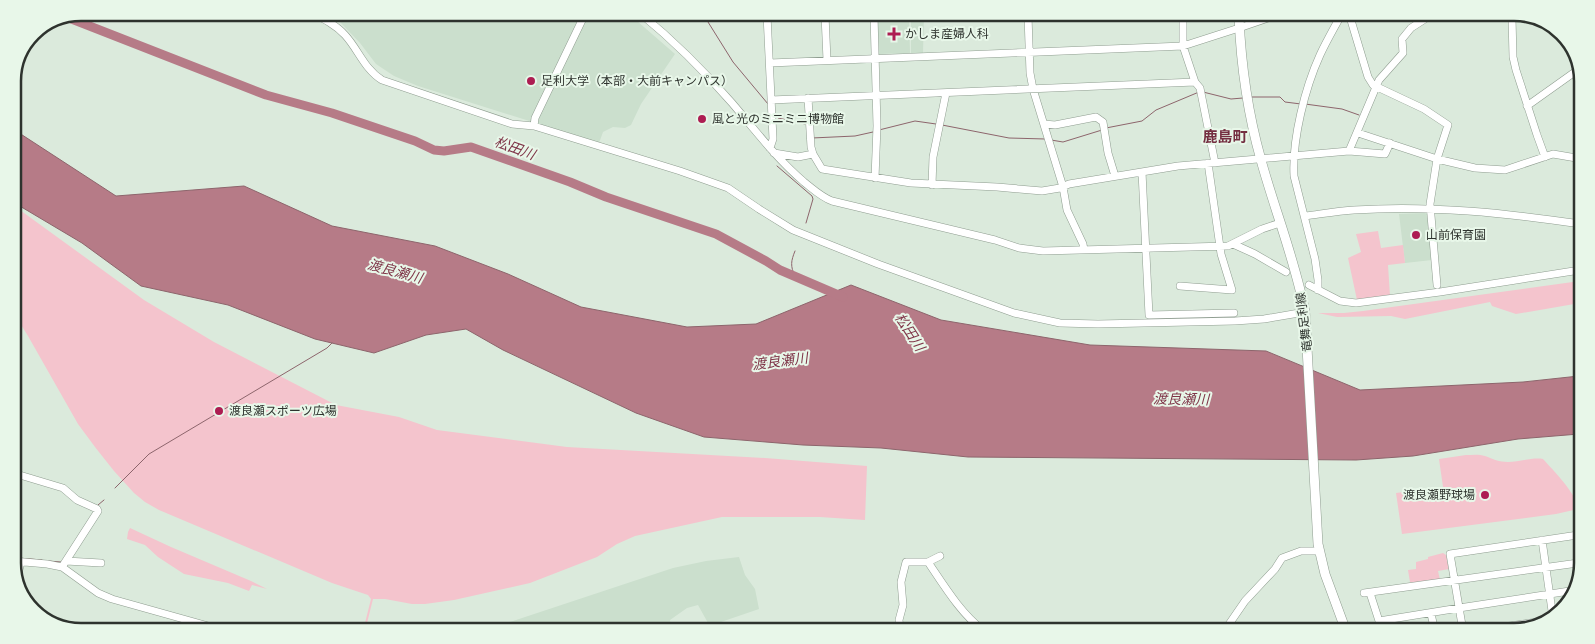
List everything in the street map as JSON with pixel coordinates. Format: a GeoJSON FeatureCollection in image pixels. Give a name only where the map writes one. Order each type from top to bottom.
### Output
{"type":"FeatureCollection","features":[{"type":"Feature","properties":{"kind":"main road","name":"竜舞足利線"},"geometry":{"type":"LineString","coordinates":[[1239,21],[1247,97],[1261,159],[1299,285],[1305,314],[1319,548],[1325,574],[1343,623]]}},
{"type":"Feature","properties":{"kind":"street"},"geometry":{"type":"LineString","coordinates":[[327,21],[344,34],[372,72],[382,80],[512,124],[534,126],[680,171],[728,188],[759,210],[793,230],[878,264],[1014,313],[1060,323],[1098,324],[1235,321],[1305,314]]}},
{"type":"Feature","properties":{"kind":"street"},"geometry":{"type":"LineString","coordinates":[[534,126],[535,118],[582,21]]}},
{"type":"Feature","properties":{"kind":"street"},"geometry":{"type":"LineString","coordinates":[[649,21],[689,57],[731,102],[788,169],[819,195],[832,202],[995,240],[1026,250],[1043,252],[1220,246],[1233,244],[1257,231],[1280,224]]}},
{"type":"Feature","properties":{"kind":"street"},"geometry":{"type":"LineString","coordinates":[[768,21],[772,150]]}},
{"type":"Feature","properties":{"kind":"street"},"geometry":{"type":"LineString","coordinates":[[825,21],[827,60]]}},
{"type":"Feature","properties":{"kind":"street"},"geometry":{"type":"LineString","coordinates":[[874,21],[877,126],[875,178]]}},
{"type":"Feature","properties":{"kind":"street"},"geometry":{"type":"LineString","coordinates":[[1028,21],[1030,73],[1063,187],[1067,210],[1084,250]]}},
{"type":"Feature","properties":{"kind":"street"},"geometry":{"type":"LineString","coordinates":[[1180,286],[1232,290],[1220,246],[1212,163],[1200,88],[1195,82],[1183,46],[1183,21]]}},
{"type":"Feature","properties":{"kind":"street"},"geometry":{"type":"LineString","coordinates":[[770,63],[1183,46],[1260,21]]}},
{"type":"Feature","properties":{"kind":"street"},"geometry":{"type":"LineString","coordinates":[[1318,290],[1315,259],[1294,176],[1294,156],[1306,93],[1320,55],[1338,21]]}},
{"type":"Feature","properties":{"kind":"street"},"geometry":{"type":"LineString","coordinates":[[1351,21],[1368,78],[1376,87],[1424,108],[1448,125],[1437,159],[1430,208],[1437,285]]}},
{"type":"Feature","properties":{"kind":"street"},"geometry":{"type":"LineString","coordinates":[[1350,151],[1376,87],[1385,73],[1403,53],[1402,38],[1411,28],[1422,21]]}},
{"type":"Feature","properties":{"kind":"street"},"geometry":{"type":"LineString","coordinates":[[1512,21],[1513,57],[1545,157]]}},
{"type":"Feature","properties":{"kind":"street"},"geometry":{"type":"LineString","coordinates":[[1528,106],[1573,73]]}},
{"type":"Feature","properties":{"kind":"street"},"geometry":{"type":"LineString","coordinates":[[771,100],[1195,82]]}},
{"type":"Feature","properties":{"kind":"street"},"geometry":{"type":"LineString","coordinates":[[932,184],[932,157],[946,93]]}},
{"type":"Feature","properties":{"kind":"street"},"geometry":{"type":"LineString","coordinates":[[808,98],[810,140],[813,154],[822,169],[911,183],[1042,191],[1115,176],[1212,163],[1350,151],[1385,154],[1390,143]]}},
{"type":"Feature","properties":{"kind":"street"},"geometry":{"type":"LineString","coordinates":[[1044,124],[1055,125],[1096,116],[1102,122],[1115,176]]}},
{"type":"Feature","properties":{"kind":"street"},"geometry":{"type":"LineString","coordinates":[[1358,133],[1437,159],[1476,168],[1505,170],[1553,154],[1574,158]]}},
{"type":"Feature","properties":{"kind":"street"},"geometry":{"type":"LineString","coordinates":[[772,150],[798,157],[813,154]]}},
{"type":"Feature","properties":{"kind":"street"},"geometry":{"type":"LineString","coordinates":[[1142,172],[1149,314],[1234,313]]}},
{"type":"Feature","properties":{"kind":"street"},"geometry":{"type":"LineString","coordinates":[[1305,216],[1352,210],[1430,208],[1574,223]]}},
{"type":"Feature","properties":{"kind":"street"},"geometry":{"type":"LineString","coordinates":[[1233,244],[1286,272]]}},
{"type":"Feature","properties":{"kind":"street"},"geometry":{"type":"LineString","coordinates":[[1309,285],[1340,301],[1356,303],[1574,271]]}},
{"type":"Feature","properties":{"kind":"street"},"geometry":{"type":"LineString","coordinates":[[21,475],[63,488],[77,500],[98,511],[64,564]]}},
{"type":"Feature","properties":{"kind":"street"},"geometry":{"type":"LineString","coordinates":[[1462,623],[1450,554],[1574,536]]}},
{"type":"Feature","properties":{"kind":"street"},"geometry":{"type":"LineString","coordinates":[[1542,540],[1551,609]]}},
{"type":"Feature","properties":{"kind":"street"},"geometry":{"type":"LineString","coordinates":[[1230,623],[1282,558],[1301,550],[1319,548]]}},
{"type":"Feature","properties":{"kind":"street"},"geometry":{"type":"LineString","coordinates":[[899,623],[904,605],[901,582],[906,562],[928,562],[940,556]]}},
{"type":"Feature","properties":{"kind":"street"},"geometry":{"type":"LineString","coordinates":[[21,562],[47,564],[101,563]]}},
{"type":"Feature","properties":{"kind":"street"},"geometry":{"type":"LineString","coordinates":[[928,562],[951,596],[974,623]]}},
{"type":"Feature","properties":{"kind":"street"},"geometry":{"type":"LineString","coordinates":[[64,564],[92,589],[112,600],[197,623]]}},
{"type":"Feature","properties":{"kind":"street"},"geometry":{"type":"LineString","coordinates":[[1566,592],[1380,622],[1367,593],[1574,564]]}},
{"type":"Feature","properties":{"kind":"street"},"geometry":{"type":"LineString","coordinates":[[1431,614],[1433,623]]}},
{"type":"Feature","properties":{"kind":"shaded area","name":"足利大学（本部・大前キャンパス）"},"geometry":{"type":"Polygon","coordinates":[[[338,21],[637,21],[675,54],[641,104],[631,125],[625,128],[613,127],[603,132],[599,143],[418,86],[394,76],[376,64],[360,43],[338,21]]]}},
{"type":"Feature","properties":{"kind":"shaded area","name":"かしま産婦人科"},"geometry":{"type":"Polygon","coordinates":[[[877,21],[909,21],[910,53],[879,54],[877,21]]]}},
{"type":"Feature","properties":{"kind":"shaded area"},"geometry":{"type":"Polygon","coordinates":[[[911,21],[924,21],[923,53],[911,54],[911,21]]]}},
{"type":"Feature","properties":{"kind":"shaded area","name":"渡良瀬スポーツ広場"},"geometry":{"type":"Polygon","coordinates":[[[21,211],[144,300],[214,342],[336,405],[399,417],[437,430],[567,447],[765,458],[867,466],[865,520],[820,517],[722,517],[635,536],[617,544],[597,557],[530,583],[454,600],[425,604],[373,599],[367,623],[365,623],[371,599],[368,595],[332,583],[159,510],[134,493],[114,471],[78,424],[21,325],[21,211]]]}},
{"type":"Feature","properties":{"kind":"shaded area","name":"山前保育園"},"geometry":{"type":"Polygon","coordinates":[[[1399,214],[1427,214],[1429,224],[1432,260],[1405,263],[1399,214]]]}},
{"type":"Feature","properties":{"kind":"shaded area"},"geometry":{"type":"Polygon","coordinates":[[[1378,231],[1381,248],[1403,245],[1405,263],[1388,265],[1390,296],[1357,300],[1348,258],[1361,252],[1356,234],[1378,231]]]}},
{"type":"Feature","properties":{"kind":"shaded area"},"geometry":{"type":"Polygon","coordinates":[[[1574,282],[1574,304],[1516,314],[1492,306],[1490,302],[1405,319],[1391,316],[1337,317],[1318,313],[1363,311],[1574,282]]]}},
{"type":"Feature","properties":{"kind":"shaded area","name":"渡良瀬野球場"},"geometry":{"type":"Polygon","coordinates":[[[1466,455],[1483,455],[1505,462],[1543,459],[1574,497],[1574,510],[1556,514],[1402,534],[1396,493],[1443,487],[1439,459],[1466,455]]]}},
{"type":"Feature","properties":{"kind":"shaded area"},"geometry":{"type":"Polygon","coordinates":[[[130,528],[267,589],[252,585],[249,591],[228,583],[184,574],[158,557],[145,545],[127,539],[130,528]]]}},
{"type":"Feature","properties":{"kind":"shaded area"},"geometry":{"type":"Polygon","coordinates":[[[1443,553],[1446,555],[1449,569],[1438,571],[1440,580],[1413,584],[1410,582],[1408,570],[1416,569],[1416,562],[1443,553]]]}},
{"type":"Feature","properties":{"kind":"shaded area"},"geometry":{"type":"Polygon","coordinates":[[[739,557],[745,575],[755,589],[759,609],[721,622],[708,623],[698,605],[687,608],[670,620],[670,623],[505,623],[673,568],[739,557]]]}},
{"type":"Feature","properties":{"kind":"water","name":"渡良瀬川"},"geometry":{"type":"Polygon","coordinates":[[[21,134],[116,196],[244,186],[332,226],[435,246],[508,274],[581,307],[687,327],[756,324],[851,285],[941,320],[1090,345],[1266,351],[1360,390],[1523,382],[1574,377],[1574,434],[1518,439],[1413,456],[1356,460],[968,457],[881,448],[803,445],[704,437],[636,413],[503,350],[466,329],[426,335],[374,353],[315,339],[228,305],[141,286],[82,243],[21,207],[21,134]]]}},
{"type":"Feature","properties":{"kind":"waterway","name":"松田川"},"geometry":{"type":"LineString","coordinates":[[77,21],[266,95],[332,113],[415,141],[434,150],[444,151],[471,147],[570,182],[606,197],[716,234],[780,270],[843,297]]}},
{"type":"Feature","properties":{"kind":"waterway"},"geometry":{"type":"LineString","coordinates":[[708,21],[733,62],[768,104]]}},
{"type":"Feature","properties":{"kind":"waterway"},"geometry":{"type":"LineString","coordinates":[[1106,128],[1142,121],[1156,110],[1199,92]]}},
{"type":"Feature","properties":{"kind":"waterway"},"geometry":{"type":"LineString","coordinates":[[1203,92],[1231,99],[1243,98]]}},
{"type":"Feature","properties":{"kind":"waterway"},"geometry":{"type":"LineString","coordinates":[[1252,97],[1280,97],[1285,102],[1301,104]]}},
{"type":"Feature","properties":{"kind":"waterway"},"geometry":{"type":"LineString","coordinates":[[1305,104],[1342,109],[1359,115]]}},
{"type":"Feature","properties":{"kind":"waterway"},"geometry":{"type":"LineString","coordinates":[[775,113],[778,118],[805,124]]}},
{"type":"Feature","properties":{"kind":"waterway"},"geometry":{"type":"LineString","coordinates":[[879,130],[915,121],[936,124]]}},
{"type":"Feature","properties":{"kind":"waterway"},"geometry":{"type":"LineString","coordinates":[[942,125],[1009,138],[1045,139]]}},
{"type":"Feature","properties":{"kind":"waterway"},"geometry":{"type":"LineString","coordinates":[[1051,140],[1063,142],[1102,130]]}},
{"type":"Feature","properties":{"kind":"waterway"},"geometry":{"type":"LineString","coordinates":[[812,138],[855,136],[873,132]]}},
{"type":"Feature","properties":{"kind":"waterway"},"geometry":{"type":"LineString","coordinates":[[777,166],[812,196],[813,199],[806,223]]}},
{"type":"Feature","properties":{"kind":"waterway"},"geometry":{"type":"LineString","coordinates":[[795,251],[792,269],[795,276]]}},
{"type":"Feature","properties":{"kind":"waterway"},"geometry":{"type":"LineString","coordinates":[[115,488],[149,454],[327,348],[332,343]]}},
{"type":"Feature","properties":{"kind":"waterway"},"geometry":{"type":"LineString","coordinates":[[98,505],[104,500]]}},
{"type":"Feature","properties":{"kind":"waterway"},"geometry":{"type":"LineString","coordinates":[[21,558],[42,560]]}},
{"type":"Feature","properties":{"kind":"waterway"},"geometry":{"type":"LineString","coordinates":[[48,561],[61,562]]}},
{"type":"Feature","properties":{"kind":"place","name":"かしま産婦人科"},"geometry":{"type":"Point","coordinates":[894,34]}},
{"type":"Feature","properties":{"kind":"place","name":"足利大学（本部・大前キャンパス）"},"geometry":{"type":"Point","coordinates":[531,81]}},
{"type":"Feature","properties":{"kind":"place","name":"風と光のミニミニ博物館"},"geometry":{"type":"Point","coordinates":[702,119]}},
{"type":"Feature","properties":{"kind":"place","name":"山前保育園"},"geometry":{"type":"Point","coordinates":[1416,235]}},
{"type":"Feature","properties":{"kind":"place","name":"渡良瀬スポーツ広場"},"geometry":{"type":"Point","coordinates":[219,411]}},
{"type":"Feature","properties":{"kind":"place","name":"渡良瀬野球場"},"geometry":{"type":"Point","coordinates":[1485,495]}},
{"type":"Feature","properties":{"kind":"district","name":"鹿島町"},"geometry":{"type":"Point","coordinates":[1225,137]}}]}
